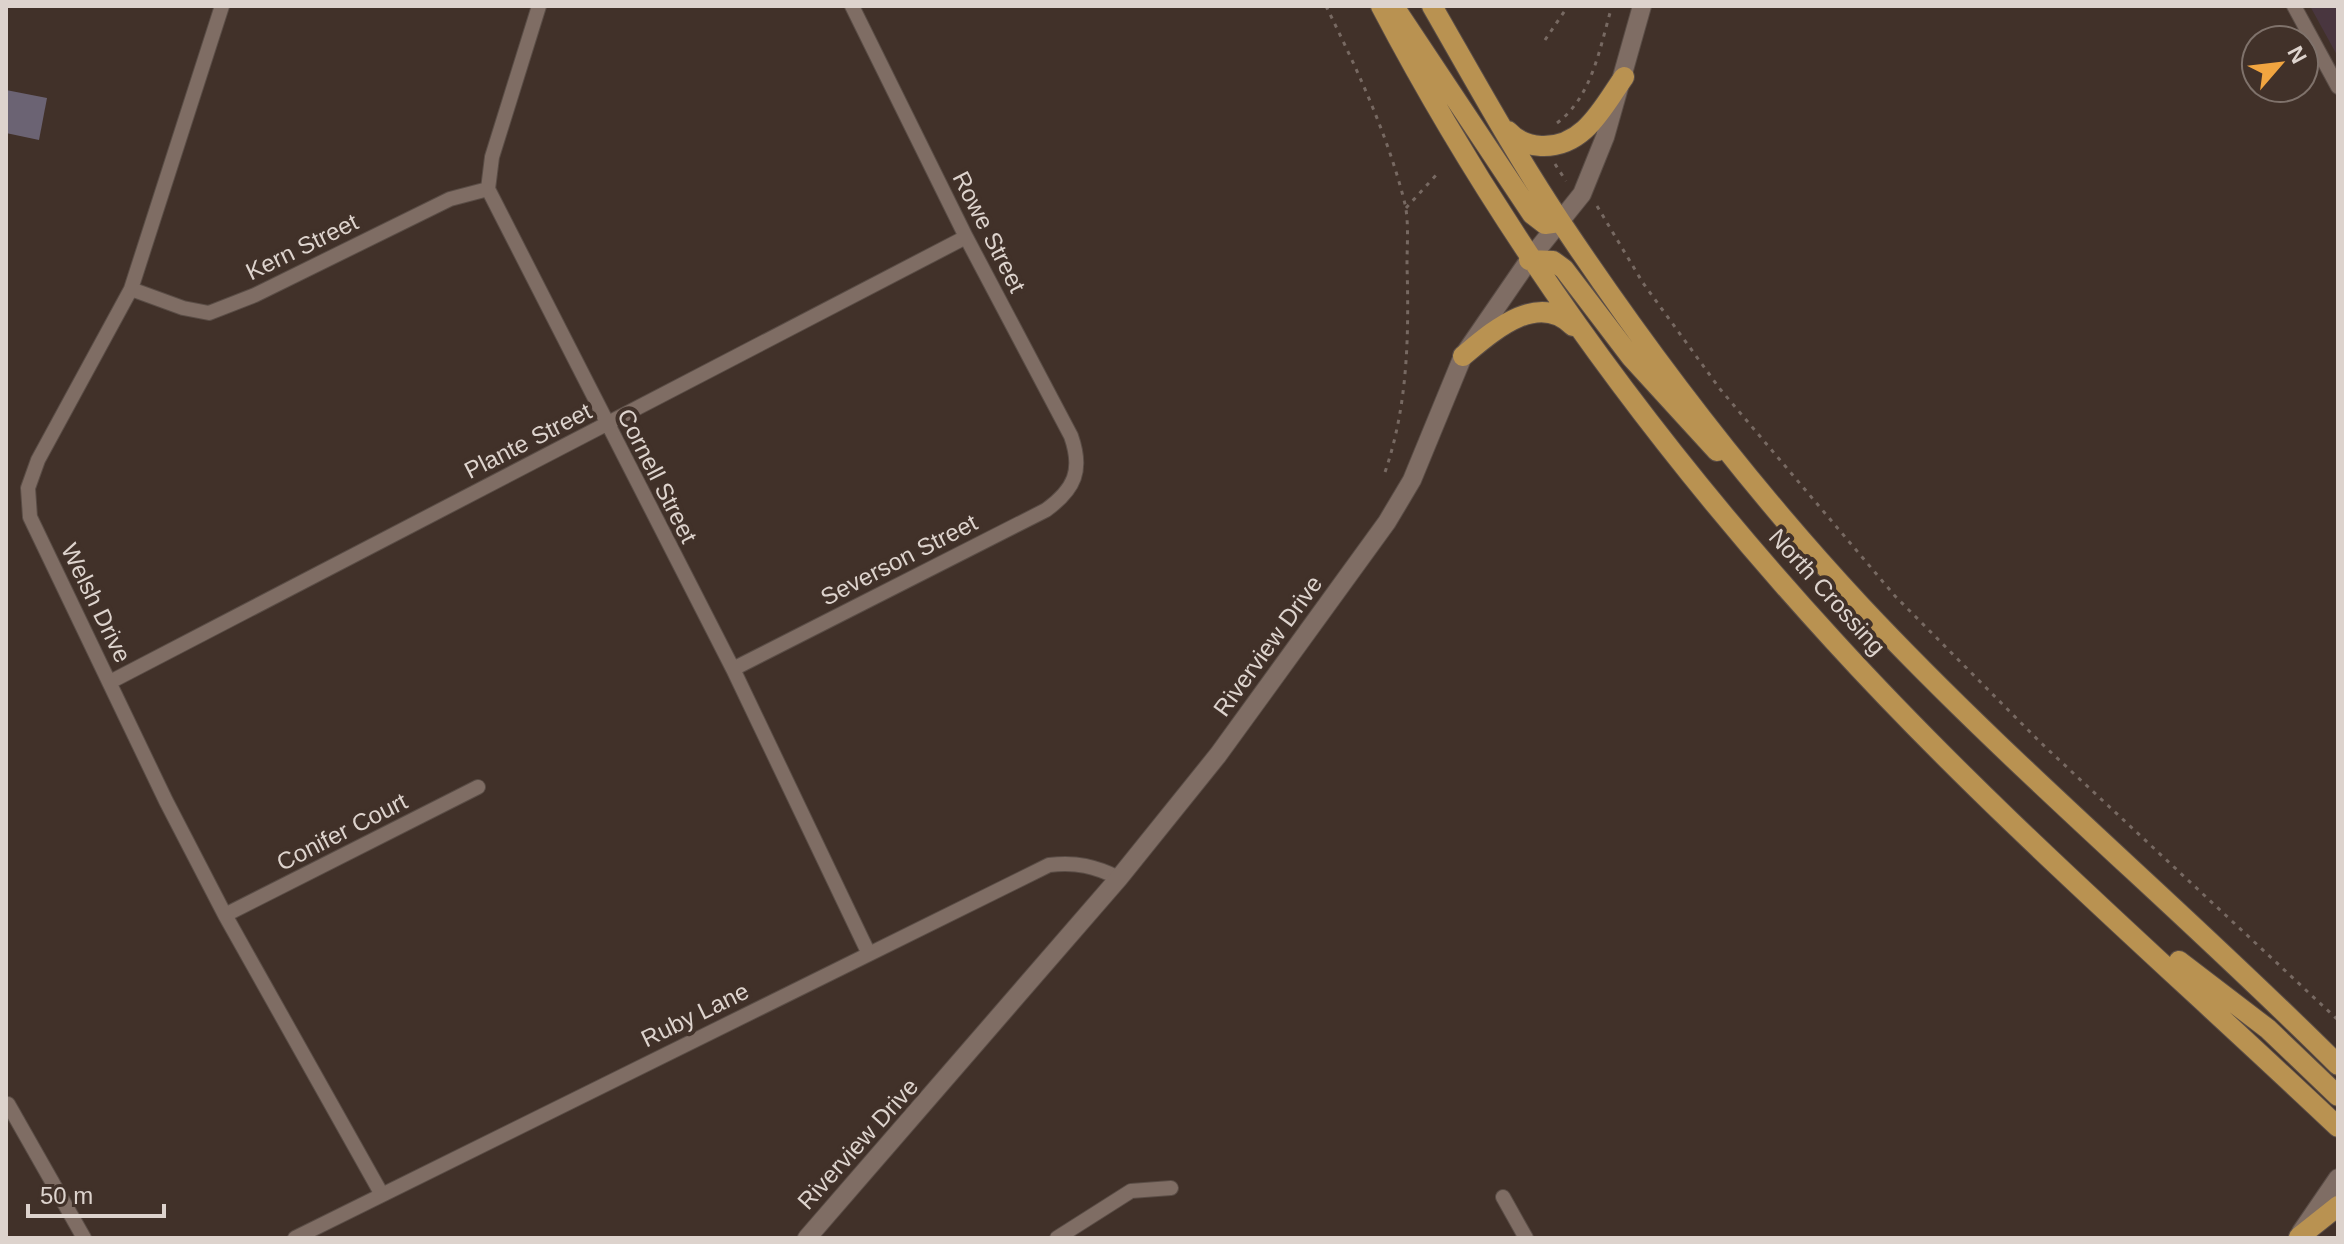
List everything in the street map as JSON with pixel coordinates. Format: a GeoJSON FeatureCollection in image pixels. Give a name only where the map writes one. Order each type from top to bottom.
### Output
{"type":"FeatureCollection","features":[{"type":"Feature","properties":{"kind":"main road","name":"North Crossing"},"geometry":{"type":"LineString","coordinates":[[1381,6],[1529,260],[1753,548],[1835,642],[1920,730],[2338,1127]]}},
{"type":"Feature","properties":{"kind":"main road"},"geometry":{"type":"LineString","coordinates":[[1393,6],[1532,214],[1545,224],[1560,222]]}},
{"type":"Feature","properties":{"kind":"main road","name":"North Crossing"},"geometry":{"type":"LineString","coordinates":[[1432,6],[1560,222],[1625,315],[1778,510],[1859,603],[1945,693],[2338,1065]]}},
{"type":"Feature","properties":{"kind":"main road"},"geometry":{"type":"LineString","coordinates":[[1498,120],[1516,140],[1549,146],[1579,136],[1624,77]]}},
{"type":"Feature","properties":{"kind":"main road"},"geometry":{"type":"LineString","coordinates":[[1529,260],[1553,261],[1564,269],[1631,357],[1682,417],[1778,510]]}},
{"type":"Feature","properties":{"kind":"main road"},"geometry":{"type":"LineString","coordinates":[[1463,356],[1506,323],[1544,311],[1566,319],[1597,350]]}},
{"type":"Feature","properties":{"kind":"main road"},"geometry":{"type":"LineString","coordinates":[[2099,901],[2268,1029],[2338,1096]]}},
{"type":"Feature","properties":{"kind":"main road"},"geometry":{"type":"LineString","coordinates":[[2310,1038],[2338,1055]]}},
{"type":"Feature","properties":{"kind":"main road"},"geometry":{"type":"LineString","coordinates":[[2298,1237],[2338,1206]]}},
{"type":"Feature","properties":{"kind":"street","name":"Welsh Drive"},"geometry":{"type":"LineString","coordinates":[[222,6],[131,289],[38,460],[28,488],[30,517],[225,915],[381,1193]]}},
{"type":"Feature","properties":{"kind":"street"},"geometry":{"type":"LineString","coordinates":[[488,189],[492,157],[539,6]]}},
{"type":"Feature","properties":{"kind":"street","name":"Rowe Street"},"geometry":{"type":"LineString","coordinates":[[852,6],[966,237],[1071,436],[1077,454],[1077,479]]}},
{"type":"Feature","properties":{"kind":"street","name":"Riverview Drive"},"geometry":{"type":"LineString","coordinates":[[807,1238],[1119,878],[1218,755],[1387,522],[1412,480],[1463,356],[1529,260],[1582,194],[1624,77],[1642,6]]}},
{"type":"Feature","properties":{"kind":"street"},"geometry":{"type":"LineString","coordinates":[[2294,6],[2338,87]]}},
{"type":"Feature","properties":{"kind":"street","name":"Kern Street"},"geometry":{"type":"LineString","coordinates":[[131,289],[183,308],[209,313],[255,295],[450,199],[488,189]]}},
{"type":"Feature","properties":{"kind":"street","name":"Cornell Street"},"geometry":{"type":"LineString","coordinates":[[488,189],[733,669],[869,954]]}},
{"type":"Feature","properties":{"kind":"street","name":"Plante Street"},"geometry":{"type":"LineString","coordinates":[[110,682],[966,237]]}},
{"type":"Feature","properties":{"kind":"street","name":"Severson Street"},"geometry":{"type":"LineString","coordinates":[[733,669],[1046,510],[1065,496],[1077,479]]}},
{"type":"Feature","properties":{"kind":"street","name":"Conifer Court"},"geometry":{"type":"LineString","coordinates":[[225,915],[478,787]]}},
{"type":"Feature","properties":{"kind":"street","name":"Ruby Lane"},"geometry":{"type":"LineString","coordinates":[[295,1238],[1049,865],[1075,862],[1095,866],[1119,878]]}},
{"type":"Feature","properties":{"kind":"street"},"geometry":{"type":"LineString","coordinates":[[8,1104],[84,1238]]}},
{"type":"Feature","properties":{"kind":"street"},"geometry":{"type":"LineString","coordinates":[[2298,1237],[2338,1178]]}},
{"type":"Feature","properties":{"kind":"street"},"geometry":{"type":"LineString","coordinates":[[1057,1238],[1131,1191],[1171,1188]]}},
{"type":"Feature","properties":{"kind":"street"},"geometry":{"type":"LineString","coordinates":[[1503,1197],[1526,1238]]}},
{"type":"Feature","properties":{"kind":"path"},"geometry":{"type":"LineString","coordinates":[[1326,6],[1368,97],[1406,208],[1409,318],[1404,395],[1397,438],[1384,475]]}},
{"type":"Feature","properties":{"kind":"path"},"geometry":{"type":"LineString","coordinates":[[1545,40],[1568,6]]}},
{"type":"Feature","properties":{"kind":"path"},"geometry":{"type":"LineString","coordinates":[[1612,6],[1588,84],[1572,110],[1548,130],[1550,157],[1569,185],[1603,213],[1627,258],[1720,389],[1895,596],[2041,743],[2338,1020]]}},
{"type":"Feature","properties":{"kind":"path"},"geometry":{"type":"LineString","coordinates":[[1406,208],[1438,173]]}},
{"type":"Feature","properties":{"kind":"shaded area"},"geometry":{"type":"Polygon","coordinates":[[[2310,6],[2338,6],[2338,57],[2320,24],[2310,6]]]}},
{"type":"Feature","properties":{"kind":"building"},"geometry":{"type":"Polygon","coordinates":[[[6,90],[47,98],[39,140],[6,133],[6,90]]]}}]}
